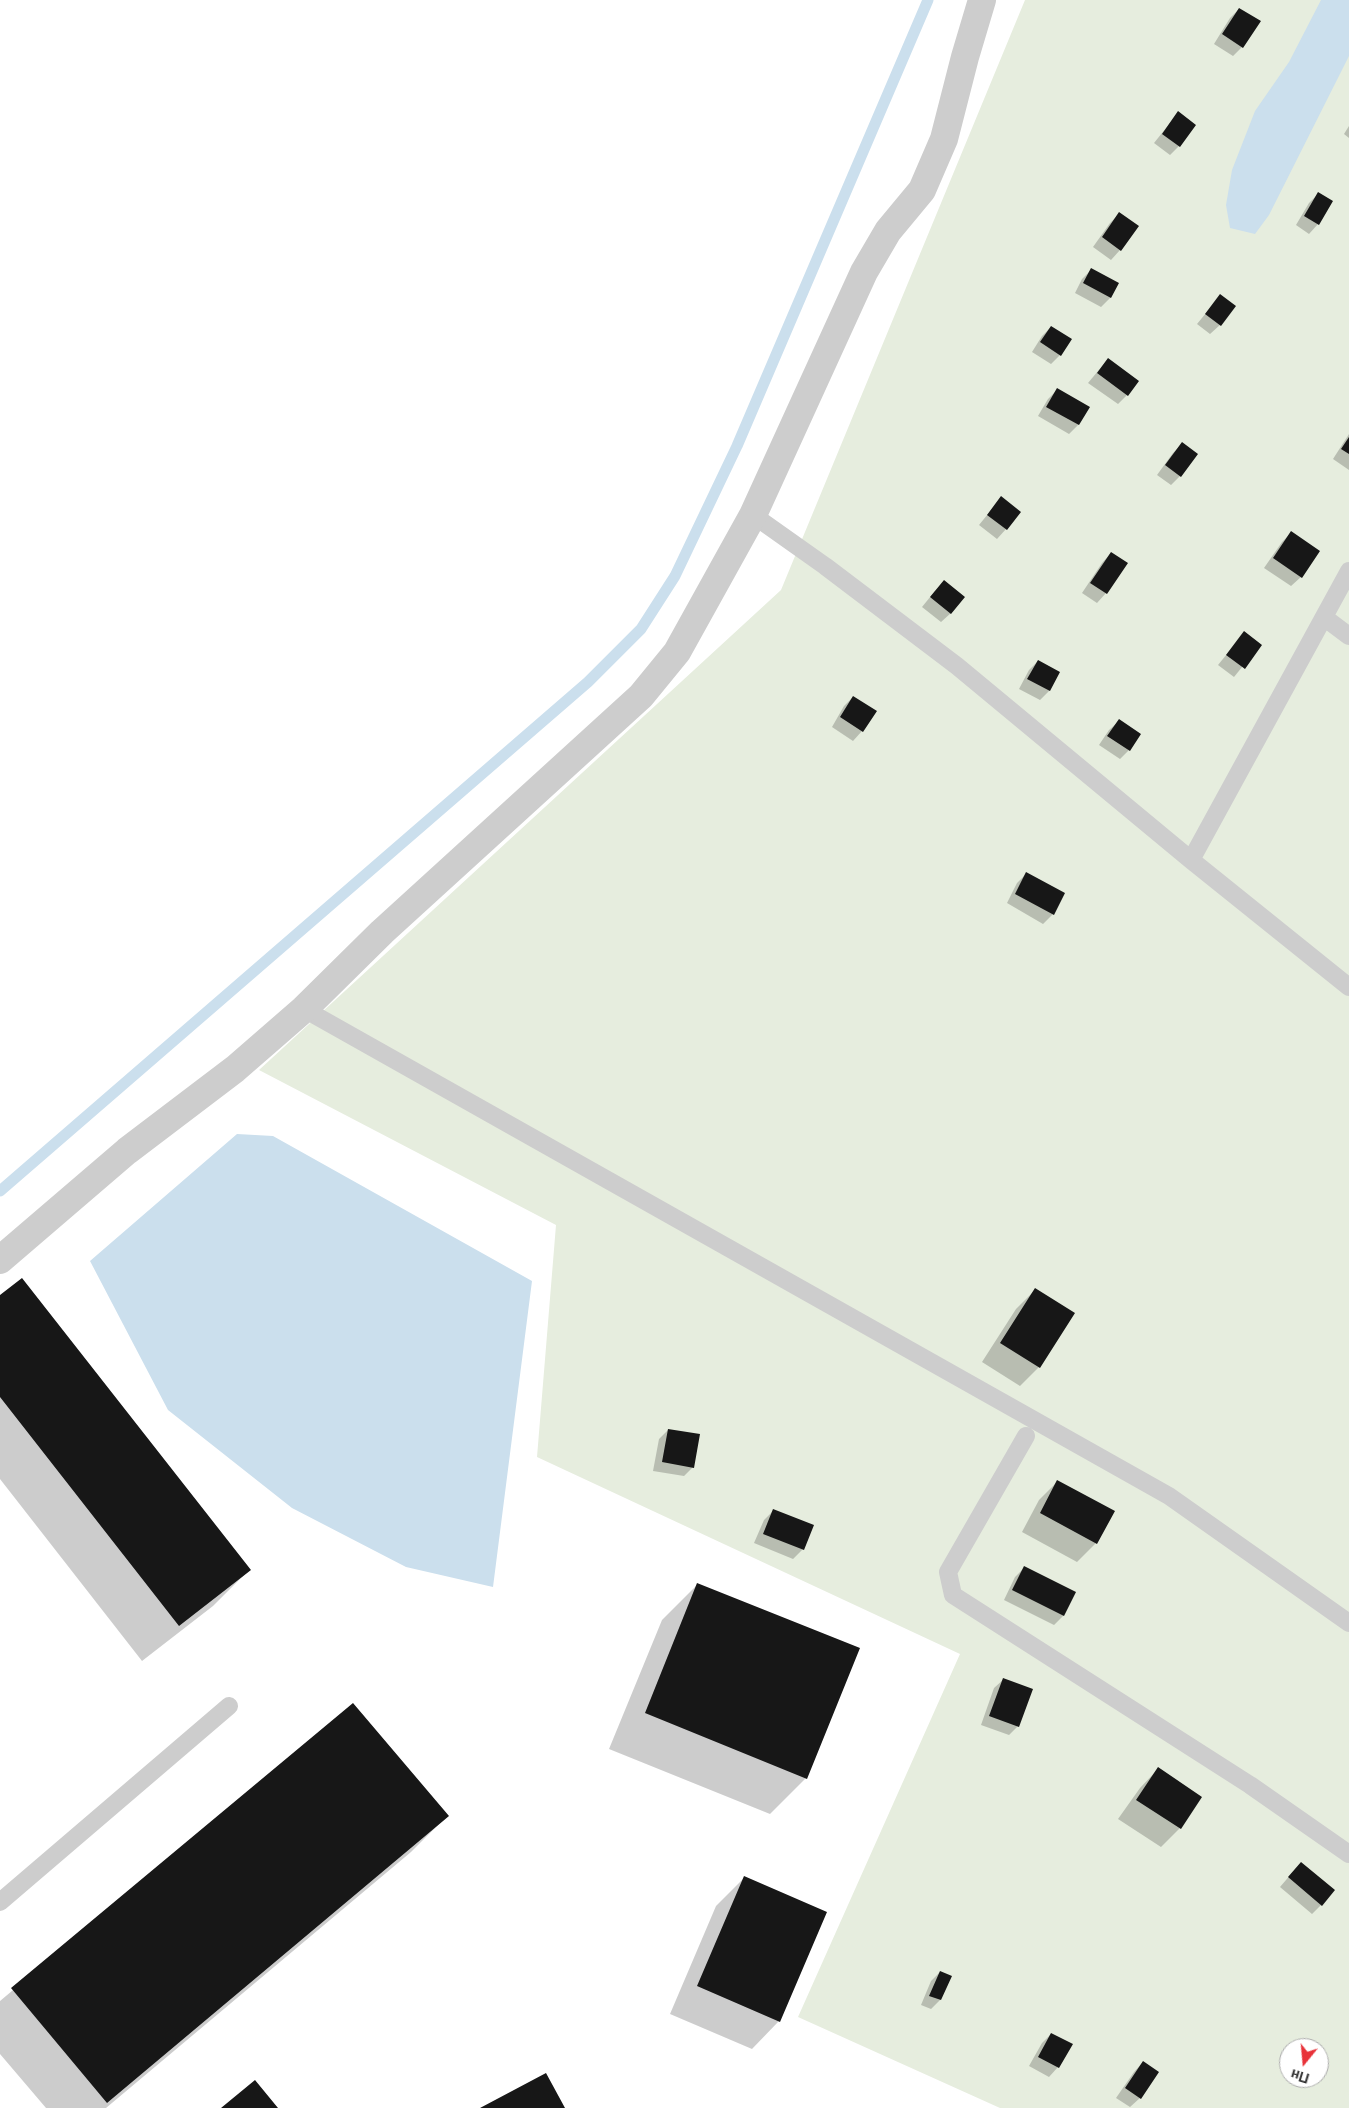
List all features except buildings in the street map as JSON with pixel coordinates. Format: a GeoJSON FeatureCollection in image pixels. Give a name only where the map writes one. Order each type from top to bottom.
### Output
{"type":"FeatureCollection","features":[{"type":"Feature","properties":{"kind":"street"},"geometry":{"type":"LineString","coordinates":[[0,1260],[127,1151],[235,1069],[304,1009],[389,926],[641,696],[676,652],[752,515],[864,272],[888,232],[922,190],[944,139],[982,0]]}},
{"type":"Feature","properties":{"kind":"lane"},"geometry":{"type":"LineString","coordinates":[[752,515],[825,566],[957,666],[1190,860],[1349,987]]}},
{"type":"Feature","properties":{"kind":"lane"},"geometry":{"type":"LineString","coordinates":[[1190,860],[1325,618],[1349,571]]}},
{"type":"Feature","properties":{"kind":"lane"},"geometry":{"type":"LineString","coordinates":[[1325,618],[1349,636]]}},
{"type":"Feature","properties":{"kind":"lane"},"geometry":{"type":"LineString","coordinates":[[304,1009],[1169,1496],[1349,1623]]}},
{"type":"Feature","properties":{"kind":"lane"},"geometry":{"type":"LineString","coordinates":[[1026,1436],[948,1572],[953,1595],[1250,1785],[1349,1854]]}},
{"type":"Feature","properties":{"kind":"lane"},"geometry":{"type":"LineString","coordinates":[[0,1902],[229,1706]]}},
{"type":"Feature","properties":{"kind":"green space"},"geometry":{"type":"Polygon","coordinates":[[[1025,0],[1349,0],[1349,2108],[1000,2108],[798,2017],[960,1654],[537,1457],[556,1225],[259,1070],[781,590],[1025,0]]]}},
{"type":"Feature","properties":{"kind":"water"},"geometry":{"type":"Polygon","coordinates":[[[1321,0],[1349,0],[1349,56],[1269,215],[1255,234],[1230,228],[1226,205],[1232,170],[1255,111],[1289,62],[1321,0]]]}},
{"type":"Feature","properties":{"kind":"water"},"geometry":{"type":"Polygon","coordinates":[[[237,1134],[273,1136],[532,1281],[493,1587],[406,1567],[292,1508],[168,1410],[90,1261],[237,1134]]]}},
{"type":"Feature","properties":{"kind":"waterway"},"geometry":{"type":"LineString","coordinates":[[0,1191],[588,682],[641,629],[675,576],[737,446],[928,0]]}}]}
